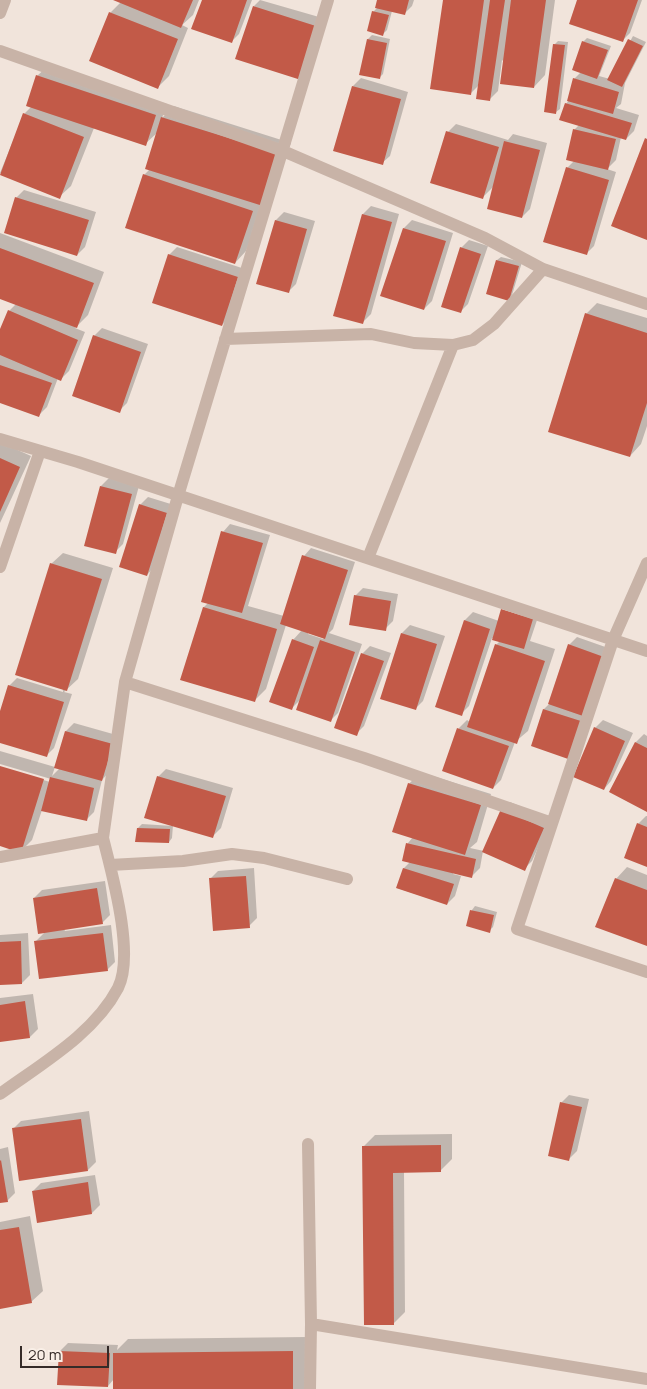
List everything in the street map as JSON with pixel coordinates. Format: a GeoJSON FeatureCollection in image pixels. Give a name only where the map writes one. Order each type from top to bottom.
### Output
{"type":"FeatureCollection","features":[{"type":"Feature","properties":{"kind":"street"},"geometry":{"type":"LineString","coordinates":[[0,13],[5,0]]}},
{"type":"Feature","properties":{"kind":"street"},"geometry":{"type":"LineString","coordinates":[[0,1094],[85,1031],[118,987],[124,957],[120,900],[103,838],[125,682],[178,496],[328,0]]}},
{"type":"Feature","properties":{"kind":"street"},"geometry":{"type":"LineString","coordinates":[[0,51],[283,151],[486,238],[543,269],[647,304]]}},
{"type":"Feature","properties":{"kind":"street"},"geometry":{"type":"LineString","coordinates":[[226,339],[371,334],[414,342],[453,345],[473,340],[494,324],[543,269]]}},
{"type":"Feature","properties":{"kind":"street"},"geometry":{"type":"LineString","coordinates":[[368,558],[453,345]]}},
{"type":"Feature","properties":{"kind":"street"},"geometry":{"type":"LineString","coordinates":[[0,439],[368,558],[647,651]]}},
{"type":"Feature","properties":{"kind":"street"},"geometry":{"type":"LineString","coordinates":[[0,567],[40,451]]}},
{"type":"Feature","properties":{"kind":"street"},"geometry":{"type":"LineString","coordinates":[[647,563],[613,640],[517,929],[647,972]]}},
{"type":"Feature","properties":{"kind":"street"},"geometry":{"type":"LineString","coordinates":[[125,682],[364,758],[552,823]]}},
{"type":"Feature","properties":{"kind":"street"},"geometry":{"type":"LineString","coordinates":[[0,857],[103,838]]}},
{"type":"Feature","properties":{"kind":"street"},"geometry":{"type":"LineString","coordinates":[[110,865],[183,861],[232,854],[264,858],[347,879]]}},
{"type":"Feature","properties":{"kind":"street"},"geometry":{"type":"LineString","coordinates":[[308,1144],[311,1324],[310,1389]]}},
{"type":"Feature","properties":{"kind":"street"},"geometry":{"type":"LineString","coordinates":[[311,1324],[647,1379]]}},
{"type":"Feature","properties":{"kind":"building"},"geometry":{"type":"Polygon","coordinates":[[[113,0],[193,0],[181,28],[113,0]]]}},
{"type":"Feature","properties":{"kind":"building"},"geometry":{"type":"Polygon","coordinates":[[[202,0],[247,0],[232,43],[191,29],[202,0]]]}},
{"type":"Feature","properties":{"kind":"building"},"geometry":{"type":"Polygon","coordinates":[[[377,0],[409,0],[405,15],[375,8],[377,0]]]}},
{"type":"Feature","properties":{"kind":"building"},"geometry":{"type":"Polygon","coordinates":[[[443,0],[484,0],[471,95],[430,89],[443,0]]]}},
{"type":"Feature","properties":{"kind":"building"},"geometry":{"type":"Polygon","coordinates":[[[490,0],[505,0],[490,101],[476,99],[490,0]]]}},
{"type":"Feature","properties":{"kind":"building"},"geometry":{"type":"Polygon","coordinates":[[[511,0],[546,0],[534,88],[500,84],[511,0]]]}},
{"type":"Feature","properties":{"kind":"building"},"geometry":{"type":"Polygon","coordinates":[[[577,0],[638,0],[623,42],[569,24],[577,0]]]}},
{"type":"Feature","properties":{"kind":"building"},"geometry":{"type":"Polygon","coordinates":[[[253,6],[319,27],[301,80],[235,59],[253,6]]]}},
{"type":"Feature","properties":{"kind":"building"},"geometry":{"type":"Polygon","coordinates":[[[372,11],[389,15],[383,36],[367,31],[372,11]]]}},
{"type":"Feature","properties":{"kind":"building"},"geometry":{"type":"Polygon","coordinates":[[[109,12],[178,39],[158,89],[89,61],[109,12]]]}},
{"type":"Feature","properties":{"kind":"building"},"geometry":{"type":"Polygon","coordinates":[[[367,39],[387,43],[380,79],[359,75],[367,39]]]}},
{"type":"Feature","properties":{"kind":"building"},"geometry":{"type":"Polygon","coordinates":[[[628,39],[643,46],[622,87],[607,80],[628,39]]]}},
{"type":"Feature","properties":{"kind":"building"},"geometry":{"type":"Polygon","coordinates":[[[582,41],[608,50],[597,79],[572,70],[582,41]]]}},
{"type":"Feature","properties":{"kind":"building"},"geometry":{"type":"Polygon","coordinates":[[[553,44],[565,45],[556,114],[544,112],[553,44]]]}},
{"type":"Feature","properties":{"kind":"building"},"geometry":{"type":"Polygon","coordinates":[[[36,75],[156,115],[146,146],[26,106],[36,75]]]}},
{"type":"Feature","properties":{"kind":"building"},"geometry":{"type":"Polygon","coordinates":[[[573,78],[619,92],[613,114],[567,101],[573,78]]]}},
{"type":"Feature","properties":{"kind":"building"},"geometry":{"type":"Polygon","coordinates":[[[352,86],[401,99],[383,165],[333,151],[352,86]]]}},
{"type":"Feature","properties":{"kind":"building"},"geometry":{"type":"Polygon","coordinates":[[[565,103],[632,123],[626,140],[559,120],[565,103]]]}},
{"type":"Feature","properties":{"kind":"building"},"geometry":{"type":"Polygon","coordinates":[[[23,113],[84,137],[60,199],[0,175],[23,113]]]}},
{"type":"Feature","properties":{"kind":"building"},"geometry":{"type":"Polygon","coordinates":[[[161,117],[280,154],[263,206],[145,169],[161,117]]]}},
{"type":"Feature","properties":{"kind":"building"},"geometry":{"type":"Polygon","coordinates":[[[573,129],[616,139],[608,170],[566,160],[573,129]]]}},
{"type":"Feature","properties":{"kind":"building"},"geometry":{"type":"Polygon","coordinates":[[[446,131],[499,147],[483,199],[430,183],[446,131]]]}},
{"type":"Feature","properties":{"kind":"building"},"geometry":{"type":"Polygon","coordinates":[[[645,138],[647,139],[647,240],[611,226],[645,138]]]}},
{"type":"Feature","properties":{"kind":"building"},"geometry":{"type":"Polygon","coordinates":[[[504,141],[540,150],[522,218],[487,209],[504,141]]]}},
{"type":"Feature","properties":{"kind":"building"},"geometry":{"type":"Polygon","coordinates":[[[566,167],[609,180],[587,255],[543,242],[566,167]]]}},
{"type":"Feature","properties":{"kind":"building"},"geometry":{"type":"Polygon","coordinates":[[[143,174],[253,211],[235,264],[125,228],[143,174]]]}},
{"type":"Feature","properties":{"kind":"building"},"geometry":{"type":"Polygon","coordinates":[[[15,197],[89,220],[77,256],[4,233],[15,197]]]}},
{"type":"Feature","properties":{"kind":"building"},"geometry":{"type":"Polygon","coordinates":[[[362,214],[392,222],[363,324],[333,316],[362,214]]]}},
{"type":"Feature","properties":{"kind":"building"},"geometry":{"type":"Polygon","coordinates":[[[275,220],[307,229],[289,293],[256,284],[275,220]]]}},
{"type":"Feature","properties":{"kind":"building"},"geometry":{"type":"Polygon","coordinates":[[[403,228],[446,241],[424,310],[380,296],[403,228]]]}},
{"type":"Feature","properties":{"kind":"building"},"geometry":{"type":"Polygon","coordinates":[[[460,247],[481,254],[461,313],[441,307],[460,247]]]}},
{"type":"Feature","properties":{"kind":"building"},"geometry":{"type":"Polygon","coordinates":[[[0,248],[94,283],[77,328],[0,299],[0,248]]]}},
{"type":"Feature","properties":{"kind":"building"},"geometry":{"type":"Polygon","coordinates":[[[168,254],[238,277],[222,326],[152,303],[168,254]]]}},
{"type":"Feature","properties":{"kind":"building"},"geometry":{"type":"Polygon","coordinates":[[[496,260],[519,266],[509,301],[486,294],[496,260]]]}},
{"type":"Feature","properties":{"kind":"building"},"geometry":{"type":"Polygon","coordinates":[[[8,310],[78,340],[61,381],[0,355],[0,329],[8,310]]]}},
{"type":"Feature","properties":{"kind":"building"},"geometry":{"type":"Polygon","coordinates":[[[585,313],[647,333],[647,403],[630,457],[548,432],[585,313]]]}},
{"type":"Feature","properties":{"kind":"building"},"geometry":{"type":"Polygon","coordinates":[[[93,335],[141,352],[120,413],[72,396],[93,335]]]}},
{"type":"Feature","properties":{"kind":"building"},"geometry":{"type":"Polygon","coordinates":[[[0,365],[52,383],[39,417],[0,403],[0,365]]]}},
{"type":"Feature","properties":{"kind":"building"},"geometry":{"type":"Polygon","coordinates":[[[0,458],[20,467],[0,512],[0,458]]]}},
{"type":"Feature","properties":{"kind":"building"},"geometry":{"type":"Polygon","coordinates":[[[100,486],[132,494],[116,554],[84,546],[100,486]]]}},
{"type":"Feature","properties":{"kind":"building"},"geometry":{"type":"Polygon","coordinates":[[[139,504],[167,513],[147,576],[119,567],[139,504]]]}},
{"type":"Feature","properties":{"kind":"building"},"geometry":{"type":"Polygon","coordinates":[[[221,531],[263,543],[242,613],[201,602],[221,531]]]}},
{"type":"Feature","properties":{"kind":"building"},"geometry":{"type":"Polygon","coordinates":[[[302,555],[348,570],[325,639],[280,624],[302,555]]]}},
{"type":"Feature","properties":{"kind":"building"},"geometry":{"type":"Polygon","coordinates":[[[50,563],[102,579],[67,691],[15,675],[50,563]]]}},
{"type":"Feature","properties":{"kind":"building"},"geometry":{"type":"Polygon","coordinates":[[[354,595],[391,601],[386,631],[349,625],[354,595]]]}},
{"type":"Feature","properties":{"kind":"building"},"geometry":{"type":"Polygon","coordinates":[[[203,607],[277,629],[255,702],[180,680],[203,607]]]}},
{"type":"Feature","properties":{"kind":"building"},"geometry":{"type":"Polygon","coordinates":[[[501,609],[533,619],[524,649],[492,640],[501,609]]]}},
{"type":"Feature","properties":{"kind":"building"},"geometry":{"type":"Polygon","coordinates":[[[464,620],[490,629],[462,716],[435,707],[464,620]]]}},
{"type":"Feature","properties":{"kind":"building"},"geometry":{"type":"Polygon","coordinates":[[[401,633],[437,644],[416,710],[380,699],[401,633]]]}},
{"type":"Feature","properties":{"kind":"building"},"geometry":{"type":"Polygon","coordinates":[[[292,639],[314,647],[292,710],[269,702],[292,639]]]}},
{"type":"Feature","properties":{"kind":"building"},"geometry":{"type":"Polygon","coordinates":[[[320,640],[355,652],[331,722],[296,710],[320,640]]]}},
{"type":"Feature","properties":{"kind":"building"},"geometry":{"type":"Polygon","coordinates":[[[495,644],[545,661],[517,744],[467,727],[495,644]]]}},
{"type":"Feature","properties":{"kind":"building"},"geometry":{"type":"Polygon","coordinates":[[[568,644],[604,657],[583,716],[548,704],[568,644]]]}},
{"type":"Feature","properties":{"kind":"building"},"geometry":{"type":"Polygon","coordinates":[[[361,653],[384,661],[357,736],[334,728],[361,653]]]}},
{"type":"Feature","properties":{"kind":"building"},"geometry":{"type":"Polygon","coordinates":[[[8,685],[64,702],[47,757],[0,743],[0,711],[8,685]]]}},
{"type":"Feature","properties":{"kind":"building"},"geometry":{"type":"Polygon","coordinates":[[[543,709],[584,722],[571,760],[531,746],[543,709]]]}},
{"type":"Feature","properties":{"kind":"building"},"geometry":{"type":"Polygon","coordinates":[[[594,727],[625,741],[604,790],[573,777],[594,727]]]}},
{"type":"Feature","properties":{"kind":"building"},"geometry":{"type":"Polygon","coordinates":[[[457,728],[509,746],[493,789],[442,771],[457,728]]]}},
{"type":"Feature","properties":{"kind":"building"},"geometry":{"type":"Polygon","coordinates":[[[65,731],[113,744],[102,781],[54,768],[65,731]]]}},
{"type":"Feature","properties":{"kind":"building"},"geometry":{"type":"Polygon","coordinates":[[[635,742],[647,748],[647,812],[609,792],[635,742]]]}},
{"type":"Feature","properties":{"kind":"building"},"geometry":{"type":"Polygon","coordinates":[[[0,766],[44,779],[21,853],[0,846],[0,766]]]}},
{"type":"Feature","properties":{"kind":"building"},"geometry":{"type":"Polygon","coordinates":[[[157,776],[226,796],[213,838],[144,818],[157,776]]]}},
{"type":"Feature","properties":{"kind":"building"},"geometry":{"type":"Polygon","coordinates":[[[50,777],[94,788],[87,821],[41,811],[50,777]]]}},
{"type":"Feature","properties":{"kind":"building"},"geometry":{"type":"Polygon","coordinates":[[[408,783],[481,805],[465,855],[392,832],[408,783]]]}},
{"type":"Feature","properties":{"kind":"building"},"geometry":{"type":"Polygon","coordinates":[[[501,809],[544,828],[525,871],[482,852],[501,809]]]}},
{"type":"Feature","properties":{"kind":"building"},"geometry":{"type":"Polygon","coordinates":[[[637,823],[647,827],[647,867],[624,858],[637,823]]]}},
{"type":"Feature","properties":{"kind":"building"},"geometry":{"type":"Polygon","coordinates":[[[137,828],[170,829],[169,843],[135,842],[137,828]]]}},
{"type":"Feature","properties":{"kind":"building"},"geometry":{"type":"Polygon","coordinates":[[[406,843],[476,859],[472,878],[402,861],[406,843]]]}},
{"type":"Feature","properties":{"kind":"building"},"geometry":{"type":"Polygon","coordinates":[[[403,868],[454,884],[447,905],[396,888],[403,868]]]}},
{"type":"Feature","properties":{"kind":"building"},"geometry":{"type":"Polygon","coordinates":[[[246,876],[250,928],[213,931],[209,878],[246,876]]]}},
{"type":"Feature","properties":{"kind":"building"},"geometry":{"type":"Polygon","coordinates":[[[615,878],[647,890],[647,946],[595,927],[615,878]]]}},
{"type":"Feature","properties":{"kind":"building"},"geometry":{"type":"Polygon","coordinates":[[[97,888],[103,924],[38,934],[33,898],[97,888]]]}},
{"type":"Feature","properties":{"kind":"building"},"geometry":{"type":"Polygon","coordinates":[[[470,910],[494,915],[490,933],[466,926],[470,910]]]}},
{"type":"Feature","properties":{"kind":"building"},"geometry":{"type":"Polygon","coordinates":[[[103,933],[108,971],[39,979],[34,941],[103,933]]]}},
{"type":"Feature","properties":{"kind":"building"},"geometry":{"type":"Polygon","coordinates":[[[21,941],[22,984],[0,985],[0,942],[21,941]]]}},
{"type":"Feature","properties":{"kind":"building"},"geometry":{"type":"Polygon","coordinates":[[[25,1001],[30,1038],[0,1042],[0,1005],[25,1001]]]}},
{"type":"Feature","properties":{"kind":"building"},"geometry":{"type":"Polygon","coordinates":[[[560,1102],[582,1107],[569,1161],[548,1156],[560,1102]]]}},
{"type":"Feature","properties":{"kind":"building"},"geometry":{"type":"Polygon","coordinates":[[[81,1119],[88,1171],[19,1181],[12,1128],[81,1119]]]}},
{"type":"Feature","properties":{"kind":"building"},"geometry":{"type":"Polygon","coordinates":[[[441,1145],[441,1172],[393,1173],[394,1325],[364,1325],[362,1146],[441,1145]]]}},
{"type":"Feature","properties":{"kind":"building"},"geometry":{"type":"Polygon","coordinates":[[[0,1161],[8,1202],[0,1203],[0,1161]]]}},
{"type":"Feature","properties":{"kind":"building"},"geometry":{"type":"Polygon","coordinates":[[[88,1182],[92,1214],[37,1223],[32,1191],[88,1182]]]}},
{"type":"Feature","properties":{"kind":"building"},"geometry":{"type":"Polygon","coordinates":[[[19,1227],[32,1303],[0,1309],[0,1230],[19,1227]]]}},
{"type":"Feature","properties":{"kind":"building"},"geometry":{"type":"Polygon","coordinates":[[[59,1351],[110,1353],[108,1387],[57,1385],[59,1351]]]}},
{"type":"Feature","properties":{"kind":"building"},"geometry":{"type":"Polygon","coordinates":[[[293,1351],[293,1389],[113,1389],[113,1353],[293,1351]]]}}]}
